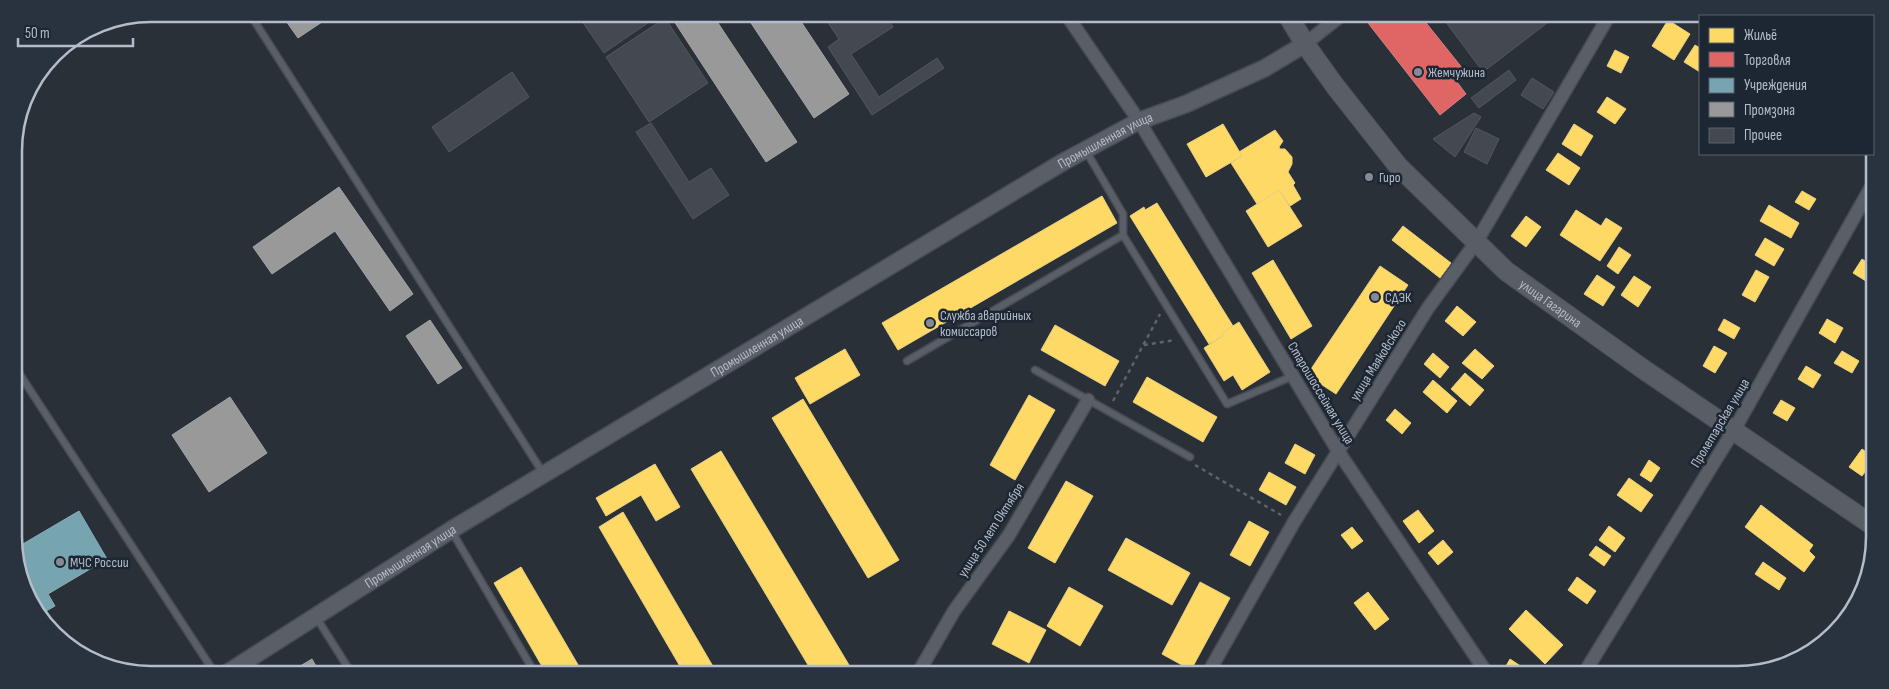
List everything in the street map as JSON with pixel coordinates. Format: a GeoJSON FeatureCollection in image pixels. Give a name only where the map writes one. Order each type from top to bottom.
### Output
{"type":"FeatureCollection","features":[{"type":"Feature","properties":{"kind":"main road","name":"улица Гагарина"},"geometry":{"type":"LineString","coordinates":[[1292,22],[1335,86],[1398,166],[1506,270],[1643,369],[1866,521]]}},
{"type":"Feature","properties":{"kind":"street","name":"Старошоссейная улица"},"geometry":{"type":"LineString","coordinates":[[1072,22],[1139,121],[1338,450],[1482,666]]}},
{"type":"Feature","properties":{"kind":"street"},"geometry":{"type":"LineString","coordinates":[[1305,44],[1333,22]]}},
{"type":"Feature","properties":{"kind":"street","name":"улица Маяковского"},"geometry":{"type":"LineString","coordinates":[[1213,666],[1294,522],[1428,308],[1477,241],[1605,22]]}},
{"type":"Feature","properties":{"kind":"street","name":"Промышленная улица"},"geometry":{"type":"LineString","coordinates":[[238,666],[451,530],[974,214],[1139,121],[1186,104],[1256,72],[1305,44]]}},
{"type":"Feature","properties":{"kind":"street","name":"Пролетарская улица"},"geometry":{"type":"LineString","coordinates":[[1589,666],[1734,430],[1866,196]]}},
{"type":"Feature","properties":{"kind":"street","name":"улица 50 лет Октября"},"geometry":{"type":"LineString","coordinates":[[922,666],[954,611],[1009,535],[1088,400]]}},
{"type":"Feature","properties":{"kind":"lane"},"geometry":{"type":"LineString","coordinates":[[256,23],[543,474]]}},
{"type":"Feature","properties":{"kind":"lane"},"geometry":{"type":"LineString","coordinates":[[1086,150],[1123,214],[1123,235],[1227,404],[1293,376]]}},
{"type":"Feature","properties":{"kind":"lane"},"geometry":{"type":"LineString","coordinates":[[907,361],[1123,235]]}},
{"type":"Feature","properties":{"kind":"lane"},"geometry":{"type":"LineString","coordinates":[[1035,370],[1190,457]]}},
{"type":"Feature","properties":{"kind":"lane"},"geometry":{"type":"LineString","coordinates":[[22,378],[210,666]]}},
{"type":"Feature","properties":{"kind":"lane"},"geometry":{"type":"LineString","coordinates":[[451,530],[531,666]]}},
{"type":"Feature","properties":{"kind":"lane"},"geometry":{"type":"LineString","coordinates":[[316,616],[347,666]]}},
{"type":"Feature","properties":{"kind":"path"},"geometry":{"type":"LineString","coordinates":[[1108,411],[1165,304]]}},
{"type":"Feature","properties":{"kind":"path"},"geometry":{"type":"LineString","coordinates":[[1144,345],[1186,338]]}},
{"type":"Feature","properties":{"kind":"path"},"geometry":{"type":"LineString","coordinates":[[1190,457],[1195,465],[1294,522]]}},
{"type":"Feature","properties":{"kind":"building: Жильё"},"geometry":{"type":"Polygon","coordinates":[[[1667,22],[1671,22],[1690,34],[1674,60],[1652,46],[1667,22]]]}},
{"type":"Feature","properties":{"kind":"building: Жильё"},"geometry":{"type":"Polygon","coordinates":[[[1695,45],[1699,47],[1699,71],[1684,62],[1695,45]]]}},
{"type":"Feature","properties":{"kind":"building: Жильё"},"geometry":{"type":"Polygon","coordinates":[[[1615,50],[1629,57],[1621,73],[1607,66],[1615,50]]]}},
{"type":"Feature","properties":{"kind":"building: Жильё"},"geometry":{"type":"Polygon","coordinates":[[[1607,97],[1626,109],[1615,124],[1597,112],[1607,97]]]}},
{"type":"Feature","properties":{"kind":"building: Жильё"},"geometry":{"type":"Polygon","coordinates":[[[1223,124],[1242,156],[1206,177],[1187,144],[1223,124]]]}},
{"type":"Feature","properties":{"kind":"building: Жильё"},"geometry":{"type":"Polygon","coordinates":[[[1574,124],[1593,136],[1581,156],[1562,144],[1574,124]]]}},
{"type":"Feature","properties":{"kind":"building: Жильё"},"geometry":{"type":"Polygon","coordinates":[[[1275,130],[1283,141],[1279,147],[1280,149],[1285,149],[1292,157],[1292,164],[1288,172],[1295,183],[1293,185],[1301,199],[1290,206],[1279,190],[1257,204],[1231,163],[1242,156],[1239,152],[1275,130]]]}},
{"type":"Feature","properties":{"kind":"building: Жильё"},"geometry":{"type":"Polygon","coordinates":[[[1558,153],[1580,168],[1569,185],[1546,170],[1558,153]]]}},
{"type":"Feature","properties":{"kind":"building: Жильё"},"geometry":{"type":"Polygon","coordinates":[[[1279,190],[1302,226],[1268,247],[1246,211],[1279,190]]]}},
{"type":"Feature","properties":{"kind":"building: Жильё"},"geometry":{"type":"Polygon","coordinates":[[[1802,191],[1816,199],[1809,210],[1795,202],[1802,191]]]}},
{"type":"Feature","properties":{"kind":"building: Жильё"},"geometry":{"type":"Polygon","coordinates":[[[1102,196],[1117,223],[898,350],[882,323],[1102,196]]]}},
{"type":"Feature","properties":{"kind":"building: Жильё"},"geometry":{"type":"Polygon","coordinates":[[[1157,203],[1233,326],[1222,333],[1223,336],[1209,344],[1130,216],[1144,207],[1145,210],[1157,203]]]}},
{"type":"Feature","properties":{"kind":"building: Жильё"},"geometry":{"type":"Polygon","coordinates":[[[1769,205],[1799,223],[1791,238],[1760,221],[1769,205]]]}},
{"type":"Feature","properties":{"kind":"building: Жильё"},"geometry":{"type":"Polygon","coordinates":[[[1576,210],[1601,226],[1606,218],[1622,228],[1600,261],[1560,235],[1576,210]]]}},
{"type":"Feature","properties":{"kind":"building: Жильё"},"geometry":{"type":"Polygon","coordinates":[[[1526,216],[1541,227],[1526,247],[1511,236],[1526,216]]]}},
{"type":"Feature","properties":{"kind":"building: Жильё"},"geometry":{"type":"Polygon","coordinates":[[[1403,226],[1451,263],[1440,278],[1392,240],[1403,226]]]}},
{"type":"Feature","properties":{"kind":"building: Жильё"},"geometry":{"type":"Polygon","coordinates":[[[1765,238],[1784,249],[1774,266],[1755,255],[1765,238]]]}},
{"type":"Feature","properties":{"kind":"building: Жильё"},"geometry":{"type":"Polygon","coordinates":[[[1619,247],[1631,255],[1618,274],[1607,266],[1619,247]]]}},
{"type":"Feature","properties":{"kind":"building: Жильё"},"geometry":{"type":"Polygon","coordinates":[[[1862,259],[1866,262],[1866,281],[1853,273],[1862,259]]]}},
{"type":"Feature","properties":{"kind":"building: Жильё"},"geometry":{"type":"Polygon","coordinates":[[[1273,260],[1312,326],[1291,339],[1252,273],[1273,260]]]}},
{"type":"Feature","properties":{"kind":"building: Жильё"},"geometry":{"type":"Polygon","coordinates":[[[1380,266],[1408,285],[1336,394],[1307,375],[1380,266]]]}},
{"type":"Feature","properties":{"kind":"building: Жильё"},"geometry":{"type":"Polygon","coordinates":[[[1756,270],[1769,277],[1755,302],[1742,295],[1756,270]]]}},
{"type":"Feature","properties":{"kind":"building: Жильё"},"geometry":{"type":"Polygon","coordinates":[[[1597,275],[1615,287],[1603,306],[1584,294],[1597,275]]]}},
{"type":"Feature","properties":{"kind":"building: Жильё"},"geometry":{"type":"Polygon","coordinates":[[[1634,276],[1651,287],[1638,307],[1621,295],[1634,276]]]}},
{"type":"Feature","properties":{"kind":"building: Жильё"},"geometry":{"type":"Polygon","coordinates":[[[1457,306],[1476,322],[1463,336],[1445,321],[1457,306]]]}},
{"type":"Feature","properties":{"kind":"building: Жильё"},"geometry":{"type":"Polygon","coordinates":[[[1724,319],[1740,328],[1734,339],[1718,330],[1724,319]]]}},
{"type":"Feature","properties":{"kind":"building: Жильё"},"geometry":{"type":"Polygon","coordinates":[[[1827,319],[1843,328],[1835,343],[1819,333],[1827,319]]]}},
{"type":"Feature","properties":{"kind":"building: Жильё"},"geometry":{"type":"Polygon","coordinates":[[[1239,322],[1270,372],[1242,390],[1233,375],[1224,381],[1204,348],[1223,336],[1222,333],[1239,322]]]}},
{"type":"Feature","properties":{"kind":"building: Жильё"},"geometry":{"type":"Polygon","coordinates":[[[1055,325],[1119,361],[1105,386],[1041,350],[1055,325]]]}},
{"type":"Feature","properties":{"kind":"building: Жильё"},"geometry":{"type":"Polygon","coordinates":[[[1714,346],[1727,353],[1715,373],[1703,366],[1714,346]]]}},
{"type":"Feature","properties":{"kind":"building: Жильё"},"geometry":{"type":"Polygon","coordinates":[[[845,349],[860,375],[810,404],[795,378],[845,349]]]}},
{"type":"Feature","properties":{"kind":"building: Жильё"},"geometry":{"type":"Polygon","coordinates":[[[1475,349],[1494,366],[1482,379],[1462,363],[1475,349]]]}},
{"type":"Feature","properties":{"kind":"building: Жильё"},"geometry":{"type":"Polygon","coordinates":[[[1842,351],[1859,361],[1852,373],[1834,363],[1842,351]]]}},
{"type":"Feature","properties":{"kind":"building: Жильё"},"geometry":{"type":"Polygon","coordinates":[[[1433,353],[1449,367],[1440,378],[1424,364],[1433,353]]]}},
{"type":"Feature","properties":{"kind":"building: Жильё"},"geometry":{"type":"Polygon","coordinates":[[[1806,366],[1821,375],[1813,388],[1798,379],[1806,366]]]}},
{"type":"Feature","properties":{"kind":"building: Жильё"},"geometry":{"type":"Polygon","coordinates":[[[1465,373],[1484,390],[1470,406],[1451,389],[1465,373]]]}},
{"type":"Feature","properties":{"kind":"building: Жильё"},"geometry":{"type":"Polygon","coordinates":[[[1147,377],[1217,417],[1203,442],[1133,402],[1147,377]]]}},
{"type":"Feature","properties":{"kind":"building: Жильё"},"geometry":{"type":"Polygon","coordinates":[[[1433,380],[1457,401],[1447,413],[1423,392],[1433,380]]]}},
{"type":"Feature","properties":{"kind":"building: Жильё"},"geometry":{"type":"Polygon","coordinates":[[[1029,395],[1055,410],[1015,480],[990,465],[1029,395]]]}},
{"type":"Feature","properties":{"kind":"building: Жильё"},"geometry":{"type":"Polygon","coordinates":[[[803,399],[899,560],[868,578],[772,418],[803,399]]]}},
{"type":"Feature","properties":{"kind":"building: Жильё"},"geometry":{"type":"Polygon","coordinates":[[[1781,400],[1795,408],[1787,421],[1773,413],[1781,400]]]}},
{"type":"Feature","properties":{"kind":"building: Жильё"},"geometry":{"type":"Polygon","coordinates":[[[1395,409],[1411,423],[1402,434],[1386,420],[1395,409]]]}},
{"type":"Feature","properties":{"kind":"building: Жильё"},"geometry":{"type":"Polygon","coordinates":[[[1295,444],[1315,455],[1305,474],[1285,463],[1295,444]]]}},
{"type":"Feature","properties":{"kind":"building: Жильё"},"geometry":{"type":"Polygon","coordinates":[[[1862,449],[1866,452],[1866,470],[1862,476],[1849,467],[1862,449]]]}},
{"type":"Feature","properties":{"kind":"building: Жильё"},"geometry":{"type":"Polygon","coordinates":[[[721,451],[850,666],[809,666],[691,469],[721,451]]]}},
{"type":"Feature","properties":{"kind":"building: Жильё"},"geometry":{"type":"Polygon","coordinates":[[[1649,460],[1660,468],[1651,482],[1640,475],[1649,460]]]}},
{"type":"Feature","properties":{"kind":"building: Жильё"},"geometry":{"type":"Polygon","coordinates":[[[655,464],[680,507],[656,521],[641,495],[606,516],[596,498],[655,464]]]}},
{"type":"Feature","properties":{"kind":"building: Жильё"},"geometry":{"type":"Polygon","coordinates":[[[1269,472],[1296,487],[1286,505],[1259,490],[1269,472]]]}},
{"type":"Feature","properties":{"kind":"building: Жильё"},"geometry":{"type":"Polygon","coordinates":[[[1629,478],[1653,495],[1641,512],[1617,495],[1629,478]]]}},
{"type":"Feature","properties":{"kind":"building: Жильё"},"geometry":{"type":"Polygon","coordinates":[[[1066,481],[1093,496],[1055,563],[1028,548],[1066,481]]]}},
{"type":"Feature","properties":{"kind":"building: Жильё"},"geometry":{"type":"Polygon","coordinates":[[[1761,505],[1813,545],[1809,551],[1815,557],[1804,572],[1745,527],[1761,505]]]}},
{"type":"Feature","properties":{"kind":"building: Жильё"},"geometry":{"type":"Polygon","coordinates":[[[1418,510],[1434,531],[1419,543],[1403,521],[1418,510]]]}},
{"type":"Feature","properties":{"kind":"building: Жильё"},"geometry":{"type":"Polygon","coordinates":[[[623,512],[713,666],[680,666],[599,527],[623,512]]]}},
{"type":"Feature","properties":{"kind":"building: Жильё"},"geometry":{"type":"Polygon","coordinates":[[[1249,521],[1269,532],[1250,566],[1230,555],[1249,521]]]}},
{"type":"Feature","properties":{"kind":"building: Жильё"},"geometry":{"type":"Polygon","coordinates":[[[1609,526],[1625,538],[1615,552],[1599,540],[1609,526]]]}},
{"type":"Feature","properties":{"kind":"building: Жильё"},"geometry":{"type":"Polygon","coordinates":[[[1352,527],[1363,541],[1352,549],[1341,535],[1352,527]]]}},
{"type":"Feature","properties":{"kind":"building: Жильё"},"geometry":{"type":"Polygon","coordinates":[[[1126,538],[1190,573],[1172,605],[1108,570],[1126,538]]]}},
{"type":"Feature","properties":{"kind":"building: Жильё"},"geometry":{"type":"Polygon","coordinates":[[[1443,540],[1453,552],[1438,565],[1428,553],[1443,540]]]}},
{"type":"Feature","properties":{"kind":"building: Жильё"},"geometry":{"type":"Polygon","coordinates":[[[1596,546],[1611,556],[1604,566],[1589,555],[1596,546]]]}},
{"type":"Feature","properties":{"kind":"building: Жильё"},"geometry":{"type":"Polygon","coordinates":[[[1763,562],[1786,578],[1779,590],[1755,574],[1763,562]]]}},
{"type":"Feature","properties":{"kind":"building: Жильё"},"geometry":{"type":"Polygon","coordinates":[[[521,567],[579,666],[542,666],[494,583],[521,567]]]}},
{"type":"Feature","properties":{"kind":"building: Жильё"},"geometry":{"type":"Polygon","coordinates":[[[1577,577],[1596,591],[1587,604],[1568,590],[1577,577]]]}},
{"type":"Feature","properties":{"kind":"building: Жильё"},"geometry":{"type":"Polygon","coordinates":[[[1200,582],[1230,598],[1193,666],[1184,666],[1162,654],[1200,582]]]}},
{"type":"Feature","properties":{"kind":"building: Жильё"},"geometry":{"type":"Polygon","coordinates":[[[1069,587],[1103,606],[1080,646],[1047,626],[1069,587]]]}},
{"type":"Feature","properties":{"kind":"building: Жильё"},"geometry":{"type":"Polygon","coordinates":[[[1368,592],[1389,619],[1375,630],[1354,603],[1368,592]]]}},
{"type":"Feature","properties":{"kind":"building: Жильё"},"geometry":{"type":"Polygon","coordinates":[[[1526,610],[1563,645],[1545,664],[1509,629],[1526,610]]]}},
{"type":"Feature","properties":{"kind":"building: Жильё"},"geometry":{"type":"Polygon","coordinates":[[[1009,611],[1046,630],[1029,663],[992,644],[1009,611]]]}},
{"type":"Feature","properties":{"kind":"building: Жильё"},"geometry":{"type":"Polygon","coordinates":[[[1510,659],[1520,666],[1506,666],[1510,659]]]}},
{"type":"Feature","properties":{"kind":"building: Торговля"},"geometry":{"type":"Polygon","coordinates":[[[1367,22],[1426,22],[1467,74],[1457,82],[1466,94],[1440,115],[1367,22]]]}},
{"type":"Feature","properties":{"kind":"building: Учреждения","name":"МЧС России"},"geometry":{"type":"Polygon","coordinates":[[[79,511],[107,559],[48,594],[55,606],[46,611],[29,579],[23,544],[79,511]]]}},
{"type":"Feature","properties":{"kind":"building: Промзона"},"geometry":{"type":"Polygon","coordinates":[[[287,23],[321,23],[298,38],[287,23]]]}},
{"type":"Feature","properties":{"kind":"building: Промзона"},"geometry":{"type":"Polygon","coordinates":[[[675,23],[718,23],[797,142],[766,162],[675,23]]]}},
{"type":"Feature","properties":{"kind":"building: Промзона"},"geometry":{"type":"Polygon","coordinates":[[[751,23],[802,23],[849,94],[814,118],[751,23]]]}},
{"type":"Feature","properties":{"kind":"building: Промзона"},"geometry":{"type":"Polygon","coordinates":[[[339,187],[413,294],[390,311],[335,231],[272,274],[253,247],[339,187]]]}},
{"type":"Feature","properties":{"kind":"building: Промзона"},"geometry":{"type":"Polygon","coordinates":[[[430,320],[462,368],[438,384],[406,336],[430,320]]]}},
{"type":"Feature","properties":{"kind":"building: Промзона"},"geometry":{"type":"Polygon","coordinates":[[[230,397],[267,453],[209,492],[172,435],[230,397]]]}},
{"type":"Feature","properties":{"kind":"building: Промзона"},"geometry":{"type":"Polygon","coordinates":[[[312,659],[316,666],[300,666],[312,659]]]}},
{"type":"Feature","properties":{"kind":"building: Прочее"},"geometry":{"type":"Polygon","coordinates":[[[1446,22],[1548,22],[1483,72],[1446,22]]]}},
{"type":"Feature","properties":{"kind":"building: Прочее"},"geometry":{"type":"Polygon","coordinates":[[[583,23],[648,23],[604,53],[583,23]]]}},
{"type":"Feature","properties":{"kind":"building: Прочее"},"geometry":{"type":"Polygon","coordinates":[[[658,23],[668,23],[708,83],[649,122],[606,57],[658,23]]]}},
{"type":"Feature","properties":{"kind":"building: Прочее"},"geometry":{"type":"Polygon","coordinates":[[[828,23],[890,23],[893,27],[851,54],[879,97],[937,58],[944,68],[872,115],[828,47],[839,39],[828,23]]]}},
{"type":"Feature","properties":{"kind":"building: Прочее"},"geometry":{"type":"Polygon","coordinates":[[[1509,70],[1516,80],[1479,108],[1471,98],[1509,70]]]}},
{"type":"Feature","properties":{"kind":"building: Прочее"},"geometry":{"type":"Polygon","coordinates":[[[512,72],[529,97],[449,152],[432,127],[512,72]]]}},
{"type":"Feature","properties":{"kind":"building: Прочее"},"geometry":{"type":"Polygon","coordinates":[[[1532,78],[1554,92],[1543,109],[1521,95],[1532,78]]]}},
{"type":"Feature","properties":{"kind":"building: Прочее"},"geometry":{"type":"Polygon","coordinates":[[[1474,113],[1481,117],[1455,157],[1433,139],[1474,113]]]}},
{"type":"Feature","properties":{"kind":"building: Прочее"},"geometry":{"type":"Polygon","coordinates":[[[651,123],[689,182],[711,168],[729,195],[693,219],[636,132],[651,123]]]}},
{"type":"Feature","properties":{"kind":"building: Прочее"},"geometry":{"type":"Polygon","coordinates":[[[1476,128],[1499,139],[1487,164],[1464,152],[1476,128]]]}},
{"type":"Feature","properties":{"kind":"place","name":"Жемчужина"},"geometry":{"type":"Point","coordinates":[1418,72]}},
{"type":"Feature","properties":{"kind":"place","name":"Гиро"},"geometry":{"type":"Point","coordinates":[1369,177]}},
{"type":"Feature","properties":{"kind":"place","name":"СДЭК"},"geometry":{"type":"Point","coordinates":[1375,297]}},
{"type":"Feature","properties":{"kind":"place","name":"Служба аварийных комиссаров"},"geometry":{"type":"Point","coordinates":[930,323]}},
{"type":"Feature","properties":{"kind":"place","name":"МЧС России"},"geometry":{"type":"Point","coordinates":[60,562]}}]}
